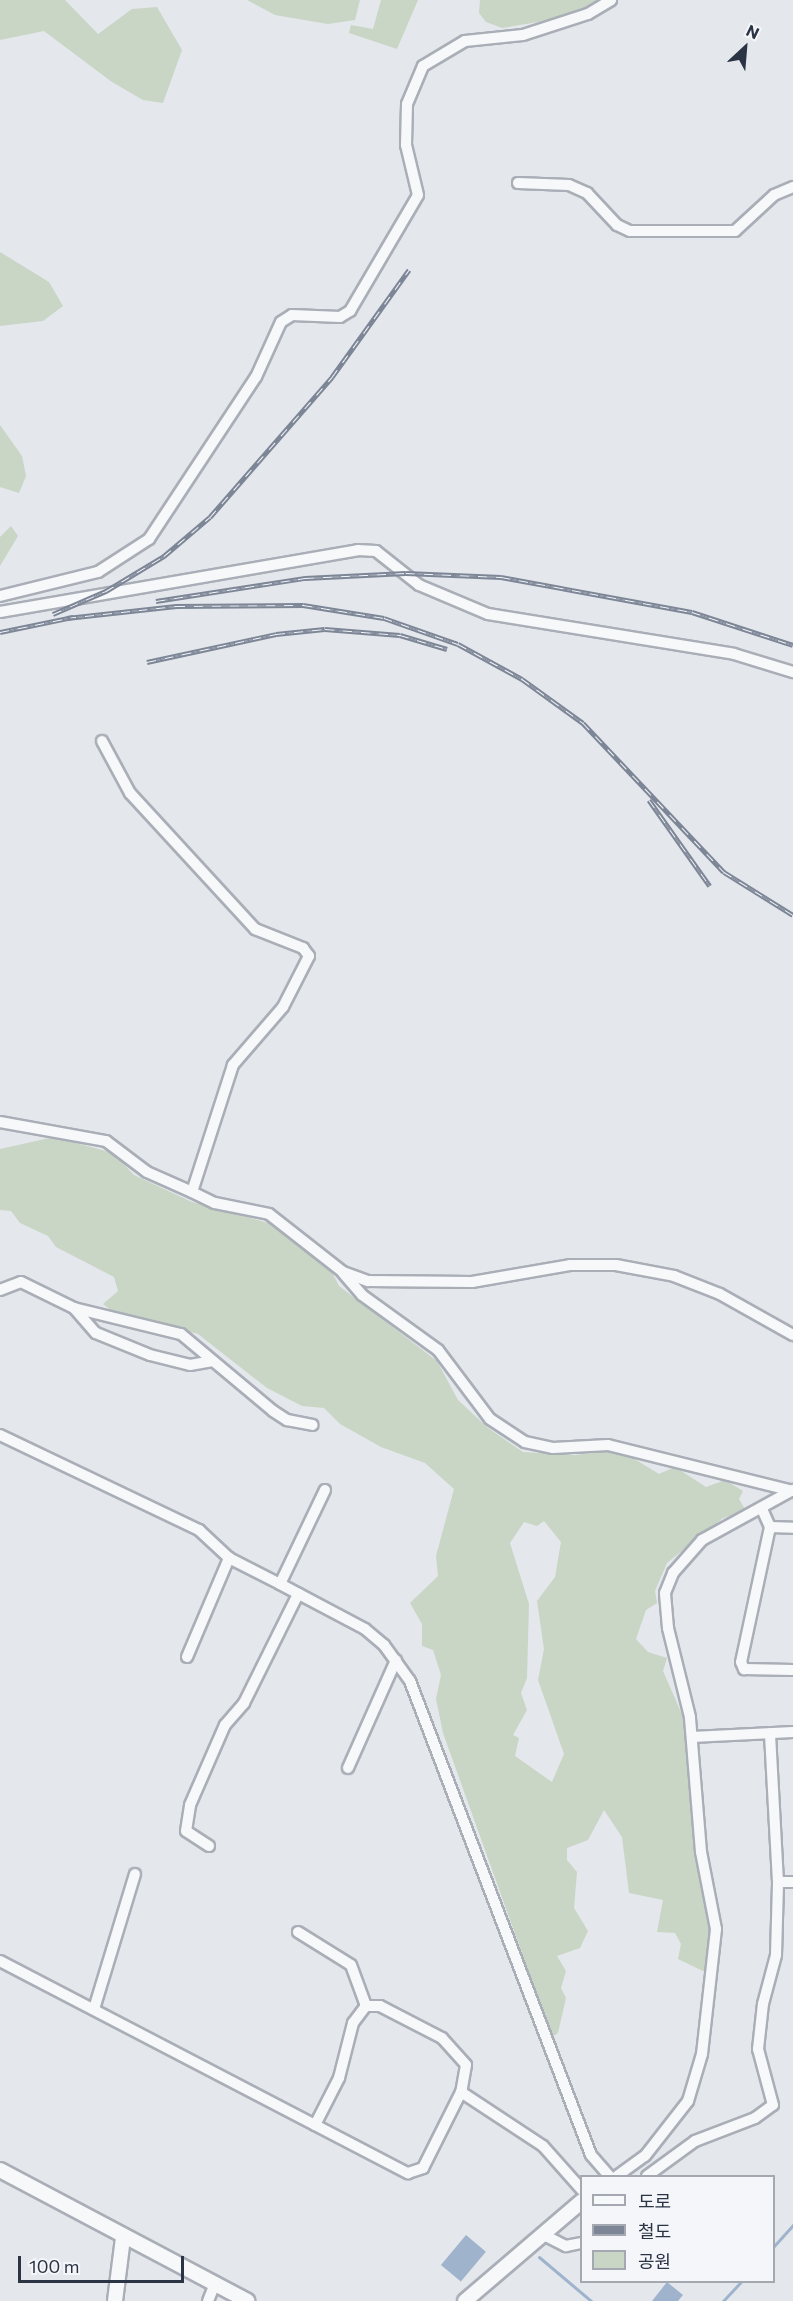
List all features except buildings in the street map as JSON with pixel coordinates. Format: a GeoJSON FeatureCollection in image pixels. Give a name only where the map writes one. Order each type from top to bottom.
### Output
{"type":"FeatureCollection","features":[{"type":"Feature","properties":{"kind":"street"},"geometry":{"type":"LineString","coordinates":[[0,596],[98,573],[149,539],[256,377],[281,322],[292,315],[340,317],[350,310],[418,195],[406,145],[407,104],[423,66],[465,42],[534,32],[588,15],[611,0]]}},
{"type":"Feature","properties":{"kind":"street"},"geometry":{"type":"LineString","coordinates":[[518,183],[569,185],[587,193],[617,225],[630,231],[735,231],[774,195],[793,187]]}},
{"type":"Feature","properties":{"kind":"street"},"geometry":{"type":"LineString","coordinates":[[0,612],[358,550],[376,551],[419,585],[488,614],[734,654],[793,672]]}},
{"type":"Feature","properties":{"kind":"street"},"geometry":{"type":"LineString","coordinates":[[102,741],[130,793],[255,929],[303,948],[309,956],[283,1007],[233,1065],[192,1192]]}},
{"type":"Feature","properties":{"kind":"street"},"geometry":{"type":"LineString","coordinates":[[0,1122],[106,1141],[147,1172],[215,1203],[269,1214],[343,1272],[362,1295],[438,1350],[490,1419],[525,1442],[553,1448],[608,1445],[792,1491]]}},
{"type":"Feature","properties":{"kind":"street"},"geometry":{"type":"LineString","coordinates":[[343,1272],[368,1281],[472,1282],[570,1265],[616,1265],[674,1276],[720,1294],[793,1335]]}},
{"type":"Feature","properties":{"kind":"street"},"geometry":{"type":"LineString","coordinates":[[0,1290],[21,1282],[74,1308],[181,1334],[273,1411],[288,1420],[313,1425]]}},
{"type":"Feature","properties":{"kind":"street"},"geometry":{"type":"LineString","coordinates":[[74,1308],[96,1333],[150,1355],[190,1365],[213,1361]]}},
{"type":"Feature","properties":{"kind":"street"},"geometry":{"type":"LineString","coordinates":[[0,1434],[199,1530],[229,1558],[365,1629],[396,1660],[410,1681],[460,1807],[591,2155],[608,2175]]}},
{"type":"Feature","properties":{"kind":"street"},"geometry":{"type":"LineString","coordinates":[[280,1584],[325,1490]]}},
{"type":"Feature","properties":{"kind":"street"},"geometry":{"type":"LineString","coordinates":[[618,2175],[645,2156],[676,2119],[699,2070],[716,1910],[701,1852],[692,1737],[665,1593],[672,1573],[696,1546],[792,1491]]}},
{"type":"Feature","properties":{"kind":"street"},"geometry":{"type":"LineString","coordinates":[[762,1509],[770,1527],[741,1662],[744,1669],[793,1670]]}},
{"type":"Feature","properties":{"kind":"street"},"geometry":{"type":"LineString","coordinates":[[770,1527],[793,1528]]}},
{"type":"Feature","properties":{"kind":"street"},"geometry":{"type":"LineString","coordinates":[[187,1657],[229,1558]]}},
{"type":"Feature","properties":{"kind":"street"},"geometry":{"type":"LineString","coordinates":[[209,1846],[186,1831],[190,1805],[225,1725],[244,1703],[298,1594]]}},
{"type":"Feature","properties":{"kind":"street"},"geometry":{"type":"LineString","coordinates":[[348,1768],[396,1660]]}},
{"type":"Feature","properties":{"kind":"street"},"geometry":{"type":"LineString","coordinates":[[692,1737],[793,1732]]}},
{"type":"Feature","properties":{"kind":"street"},"geometry":{"type":"LineString","coordinates":[[648,2175],[695,2140],[766,2113],[773,2105],[758,2049],[776,1955],[777,1882],[770,1733]]}},
{"type":"Feature","properties":{"kind":"street"},"geometry":{"type":"LineString","coordinates":[[94,2009],[135,1874]]}},
{"type":"Feature","properties":{"kind":"street"},"geometry":{"type":"LineString","coordinates":[[777,1882],[793,1882]]}},
{"type":"Feature","properties":{"kind":"street"},"geometry":{"type":"LineString","coordinates":[[298,1932],[351,1965],[366,2006]]}},
{"type":"Feature","properties":{"kind":"street"},"geometry":{"type":"LineString","coordinates":[[0,1961],[408,2173],[417,2173],[461,2092],[465,2065],[442,2038],[380,2006],[366,2006]]}},
{"type":"Feature","properties":{"kind":"street"},"geometry":{"type":"LineString","coordinates":[[315,2125],[339,2078],[353,2023],[366,2006]]}},
{"type":"Feature","properties":{"kind":"street"},"geometry":{"type":"LineString","coordinates":[[461,2092],[543,2146],[580,2188]]}},
{"type":"Feature","properties":{"kind":"street"},"geometry":{"type":"LineString","coordinates":[[0,2170],[123,2238],[247,2301]]}},
{"type":"Feature","properties":{"kind":"street"},"geometry":{"type":"LineString","coordinates":[[465,2301],[580,2203]]}},
{"type":"Feature","properties":{"kind":"street"},"geometry":{"type":"LineString","coordinates":[[542,2234],[555,2244],[580,2243]]}},
{"type":"Feature","properties":{"kind":"street"},"geometry":{"type":"LineString","coordinates":[[116,2301],[123,2238]]}},
{"type":"Feature","properties":{"kind":"street"},"geometry":{"type":"LineString","coordinates":[[208,2301],[214,2286]]}},
{"type":"Feature","properties":{"kind":"green space"},"geometry":{"type":"Polygon","coordinates":[[[0,0],[65,0],[98,34],[132,9],[157,7],[182,50],[163,103],[143,100],[112,82],[44,31],[0,40],[0,0]]]}},
{"type":"Feature","properties":{"kind":"green space"},"geometry":{"type":"Polygon","coordinates":[[[247,0],[360,0],[355,20],[328,24],[275,15],[247,0]]]}},
{"type":"Feature","properties":{"kind":"green space"},"geometry":{"type":"Polygon","coordinates":[[[381,0],[418,0],[397,49],[349,33],[351,25],[373,29],[381,0]]]}},
{"type":"Feature","properties":{"kind":"green space"},"geometry":{"type":"Polygon","coordinates":[[[480,0],[596,0],[588,8],[556,19],[502,28],[486,22],[479,13],[480,0]]]}},
{"type":"Feature","properties":{"kind":"green space"},"geometry":{"type":"Polygon","coordinates":[[[0,252],[49,282],[63,306],[43,321],[0,326],[0,252]]]}},
{"type":"Feature","properties":{"kind":"green space"},"geometry":{"type":"Polygon","coordinates":[[[0,425],[22,456],[26,476],[19,493],[0,487],[0,425]]]}},
{"type":"Feature","properties":{"kind":"green space"},"geometry":{"type":"Polygon","coordinates":[[[11,526],[18,536],[0,566],[0,537],[11,526]]]}},
{"type":"Feature","properties":{"kind":"green space"},"geometry":{"type":"Polygon","coordinates":[[[54,1137],[113,1153],[134,1175],[192,1202],[272,1224],[332,1272],[339,1286],[437,1361],[458,1400],[488,1428],[523,1452],[575,1455],[609,1451],[628,1455],[659,1474],[675,1467],[706,1487],[725,1480],[743,1491],[739,1499],[746,1511],[723,1518],[667,1563],[655,1591],[657,1603],[646,1610],[636,1639],[648,1652],[667,1658],[663,1671],[684,1719],[695,1861],[707,1890],[712,1924],[705,1972],[678,1959],[681,1944],[675,1933],[657,1932],[663,1900],[629,1893],[622,1837],[604,1810],[588,1840],[567,1848],[567,1860],[577,1872],[574,1908],[588,1931],[580,1948],[557,1956],[566,1971],[561,1988],[566,1998],[558,2033],[552,2037],[443,1733],[436,1699],[441,1675],[433,1650],[422,1646],[422,1624],[410,1603],[438,1576],[436,1556],[454,1489],[425,1463],[381,1447],[340,1424],[324,1408],[302,1406],[267,1388],[198,1334],[112,1311],[103,1304],[118,1291],[114,1277],[56,1247],[48,1236],[20,1223],[11,1211],[0,1210],[0,1149],[54,1137]],[[544,1521],[537,1526],[524,1522],[510,1543],[529,1604],[527,1678],[521,1693],[527,1710],[513,1735],[519,1738],[515,1756],[552,1782],[564,1754],[538,1680],[544,1649],[537,1601],[555,1577],[561,1542],[544,1521]]]}},
{"type":"Feature","properties":{"kind":"water"},"geometry":{"type":"Polygon","coordinates":[[[466,2235],[486,2252],[461,2282],[441,2265],[466,2235]]]}},
{"type":"Feature","properties":{"kind":"water"},"geometry":{"type":"Polygon","coordinates":[[[666,2283],[683,2295],[678,2301],[652,2301],[666,2283]]]}},
{"type":"Feature","properties":{"kind":"waterway"},"geometry":{"type":"LineString","coordinates":[[775,2245],[793,2225]]}},
{"type":"Feature","properties":{"kind":"waterway"},"geometry":{"type":"LineString","coordinates":[[539,2257],[591,2301]]}},
{"type":"Feature","properties":{"kind":"waterway"},"geometry":{"type":"LineString","coordinates":[[723,2301],[740,2283]]}},
{"type":"Feature","properties":{"kind":"railway"},"geometry":{"type":"LineString","coordinates":[[53,614],[106,591],[164,556],[210,517],[332,377],[409,270]]}},
{"type":"Feature","properties":{"kind":"railway"},"geometry":{"type":"LineString","coordinates":[[156,601],[305,578],[406,573],[501,577],[692,612],[793,645]]}},
{"type":"Feature","properties":{"kind":"railway"},"geometry":{"type":"LineString","coordinates":[[67,618],[176,606],[303,605],[384,618],[458,644],[522,679],[583,723],[724,872],[793,915]]}},
{"type":"Feature","properties":{"kind":"railway"},"geometry":{"type":"LineString","coordinates":[[0,632],[73,617]]}},
{"type":"Feature","properties":{"kind":"railway"},"geometry":{"type":"LineString","coordinates":[[147,662],[276,634],[325,629],[400,635],[447,649]]}},
{"type":"Feature","properties":{"kind":"railway"},"geometry":{"type":"LineString","coordinates":[[649,800],[710,886]]}}]}
